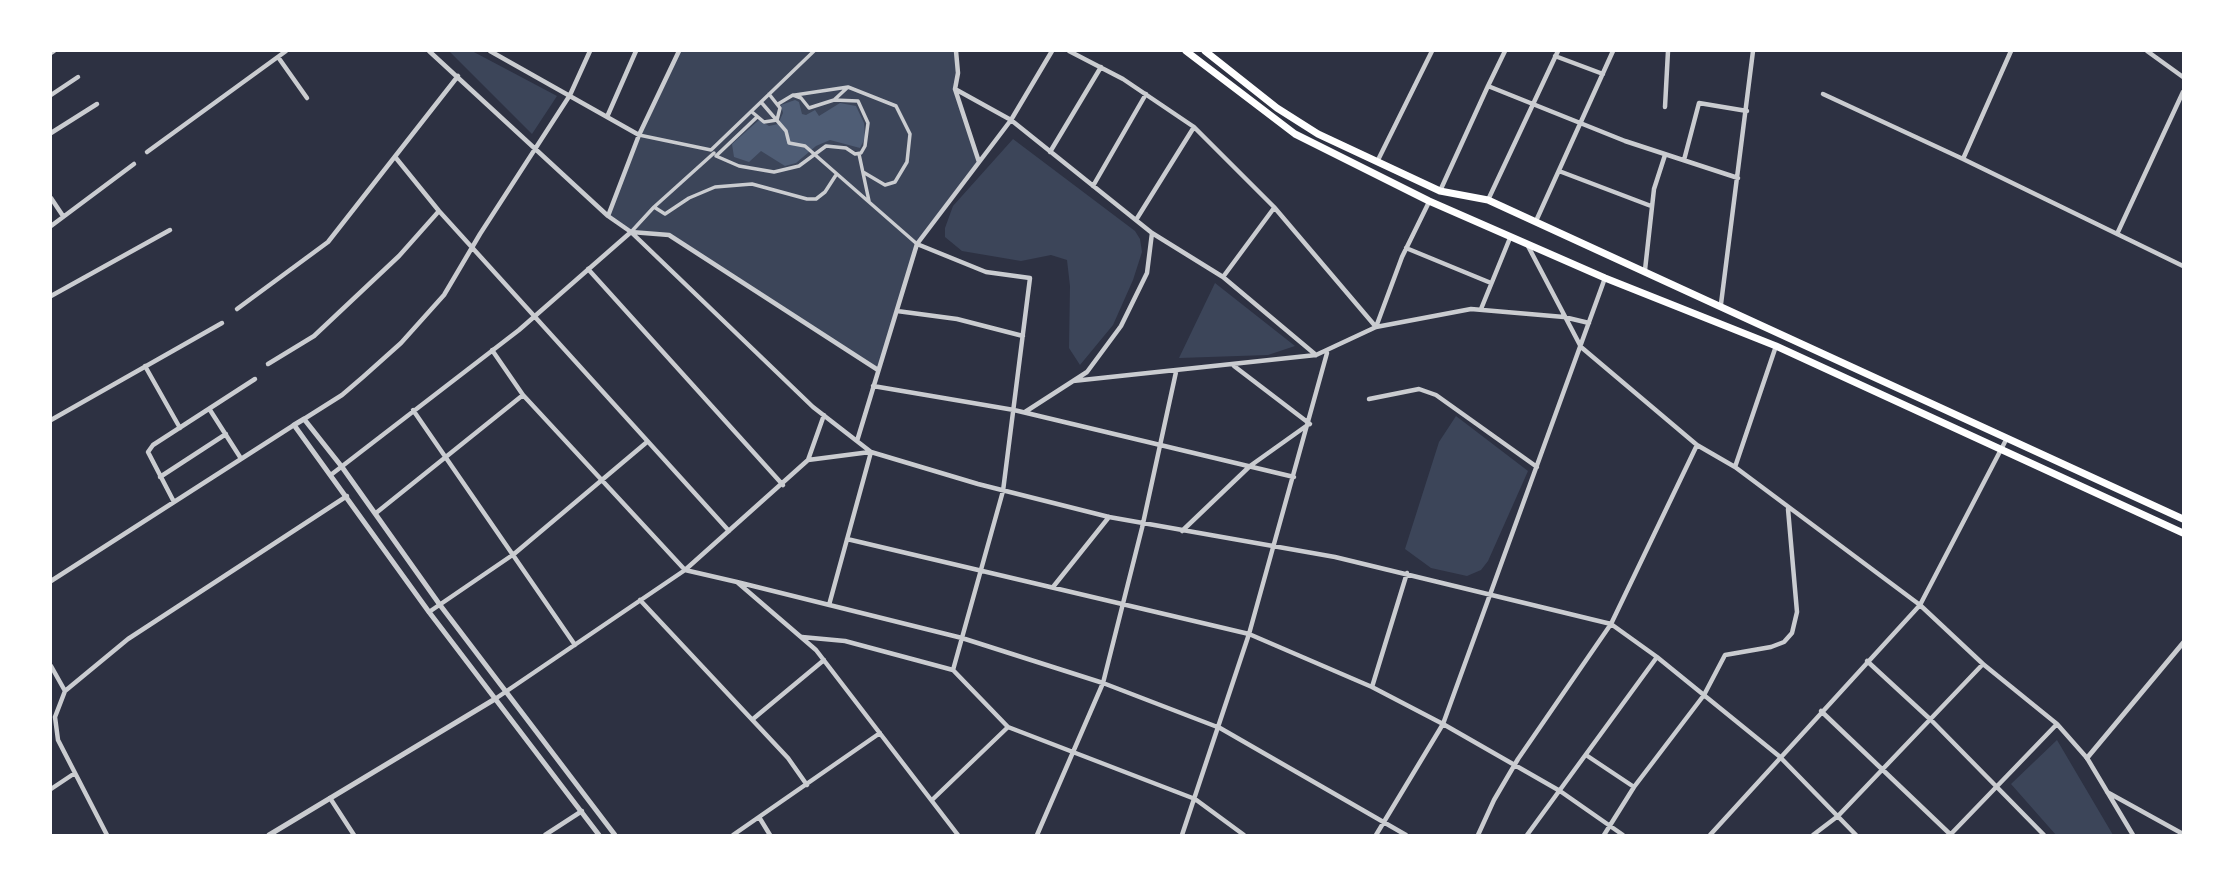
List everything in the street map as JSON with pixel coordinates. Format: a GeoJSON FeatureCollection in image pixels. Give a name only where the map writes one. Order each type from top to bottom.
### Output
{"type":"FeatureCollection","features":[{"type":"Feature","properties":{"kind":"main road"},"geometry":{"type":"LineString","coordinates":[[1186,51],[1295,134],[1429,201],[1528,246],[1776,346],[2183,533]]}},
{"type":"Feature","properties":{"kind":"main road"},"geometry":{"type":"LineString","coordinates":[[1205,51],[1318,134],[1440,191],[1488,200],[1536,221],[2183,519]]}},
{"type":"Feature","properties":{"kind":"street"},"geometry":{"type":"LineString","coordinates":[[147,152],[286,51]]}},
{"type":"Feature","properties":{"kind":"street"},"geometry":{"type":"LineString","coordinates":[[429,51],[608,216],[631,232],[824,415],[871,452],[1003,491],[1109,517],[1407,573],[1611,624],[1657,657],[1779,756],[1856,835]]}},
{"type":"Feature","properties":{"kind":"street"},"geometry":{"type":"LineString","coordinates":[[490,51],[639,135],[714,153],[739,166],[774,172],[799,166],[826,146],[834,145],[859,153]]}},
{"type":"Feature","properties":{"kind":"street"},"geometry":{"type":"LineString","coordinates":[[51,581],[240,457],[342,395],[401,343],[444,295],[570,95],[590,51]]}},
{"type":"Feature","properties":{"kind":"street"},"geometry":{"type":"LineString","coordinates":[[607,117],[636,51]]}},
{"type":"Feature","properties":{"kind":"street"},"geometry":{"type":"LineString","coordinates":[[608,216],[639,135],[679,51]]}},
{"type":"Feature","properties":{"kind":"street"},"geometry":{"type":"LineString","coordinates":[[714,153],[751,111],[814,51]]}},
{"type":"Feature","properties":{"kind":"street"},"geometry":{"type":"LineString","coordinates":[[956,51],[958,73],[955,89],[979,163]]}},
{"type":"Feature","properties":{"kind":"street"},"geometry":{"type":"LineString","coordinates":[[857,441],[917,244],[1011,120],[1052,51]]}},
{"type":"Feature","properties":{"kind":"street"},"geometry":{"type":"LineString","coordinates":[[1069,51],[1146,94],[1194,127],[1274,207],[1376,327]]}},
{"type":"Feature","properties":{"kind":"street"},"geometry":{"type":"LineString","coordinates":[[1377,160],[1432,51]]}},
{"type":"Feature","properties":{"kind":"street"},"geometry":{"type":"LineString","coordinates":[[1440,191],[1505,51]]}},
{"type":"Feature","properties":{"kind":"street"},"geometry":{"type":"LineString","coordinates":[[1536,221],[1613,51]]}},
{"type":"Feature","properties":{"kind":"street"},"geometry":{"type":"LineString","coordinates":[[1665,107],[1668,51]]}},
{"type":"Feature","properties":{"kind":"street"},"geometry":{"type":"LineString","coordinates":[[1721,304],[1753,51]]}},
{"type":"Feature","properties":{"kind":"street"},"geometry":{"type":"LineString","coordinates":[[1963,159],[2011,51]]}},
{"type":"Feature","properties":{"kind":"street"},"geometry":{"type":"LineString","coordinates":[[2147,51],[2183,77]]}},
{"type":"Feature","properties":{"kind":"street"},"geometry":{"type":"LineString","coordinates":[[1488,200],[1557,53],[1602,74]]}},
{"type":"Feature","properties":{"kind":"street"},"geometry":{"type":"LineString","coordinates":[[278,57],[307,98]]}},
{"type":"Feature","properties":{"kind":"street"},"geometry":{"type":"LineString","coordinates":[[1051,152],[1101,67]]}},
{"type":"Feature","properties":{"kind":"street"},"geometry":{"type":"LineString","coordinates":[[237,309],[328,242],[458,76]]}},
{"type":"Feature","properties":{"kind":"street"},"geometry":{"type":"LineString","coordinates":[[51,95],[78,77]]}},
{"type":"Feature","properties":{"kind":"street"},"geometry":{"type":"LineString","coordinates":[[1488,86],[1665,154],[1738,178]]}},
{"type":"Feature","properties":{"kind":"street"},"geometry":{"type":"LineString","coordinates":[[778,104],[793,95],[848,87],[896,106],[910,134],[907,162],[895,182],[885,185],[863,172]]}},
{"type":"Feature","properties":{"kind":"street"},"geometry":{"type":"LineString","coordinates":[[834,100],[848,87]]}},
{"type":"Feature","properties":{"kind":"street"},"geometry":{"type":"LineString","coordinates":[[955,89],[1011,120],[1152,233],[1223,278],[1316,355]]}},
{"type":"Feature","properties":{"kind":"street"},"geometry":{"type":"LineString","coordinates":[[2117,234],[2183,92]]}},
{"type":"Feature","properties":{"kind":"street"},"geometry":{"type":"LineString","coordinates":[[751,111],[768,123],[777,120],[781,111],[769,94]]}},
{"type":"Feature","properties":{"kind":"street"},"geometry":{"type":"LineString","coordinates":[[1093,186],[1146,94]]}},
{"type":"Feature","properties":{"kind":"street"},"geometry":{"type":"LineString","coordinates":[[1823,94],[2183,266]]}},
{"type":"Feature","properties":{"kind":"street"},"geometry":{"type":"LineString","coordinates":[[793,95],[801,98],[809,108],[834,100],[858,101],[863,107],[868,133],[865,146],[859,153]]}},
{"type":"Feature","properties":{"kind":"street"},"geometry":{"type":"LineString","coordinates":[[761,102],[786,131],[789,143],[805,146],[813,156],[917,244],[986,272],[1030,278],[1003,491],[953,670]]}},
{"type":"Feature","properties":{"kind":"street"},"geometry":{"type":"LineString","coordinates":[[1684,160],[1699,103],[1746,111]]}},
{"type":"Feature","properties":{"kind":"street"},"geometry":{"type":"LineString","coordinates":[[51,133],[97,104]]}},
{"type":"Feature","properties":{"kind":"street"},"geometry":{"type":"LineString","coordinates":[[332,474],[536,316],[757,117]]}},
{"type":"Feature","properties":{"kind":"street"},"geometry":{"type":"LineString","coordinates":[[1136,220],[1194,127]]}},
{"type":"Feature","properties":{"kind":"street"},"geometry":{"type":"LineString","coordinates":[[859,153],[869,203]]}},
{"type":"Feature","properties":{"kind":"street"},"geometry":{"type":"LineString","coordinates":[[1645,270],[1651,206],[1665,154]]}},
{"type":"Feature","properties":{"kind":"street"},"geometry":{"type":"LineString","coordinates":[[396,158],[439,211],[729,531]]}},
{"type":"Feature","properties":{"kind":"street"},"geometry":{"type":"LineString","coordinates":[[51,226],[134,164]]}},
{"type":"Feature","properties":{"kind":"street"},"geometry":{"type":"LineString","coordinates":[[1559,171],[1651,206]]}},
{"type":"Feature","properties":{"kind":"street"},"geometry":{"type":"LineString","coordinates":[[654,207],[665,214],[689,198],[715,187],[752,184],[807,200],[816,199],[825,192],[836,175]]}},
{"type":"Feature","properties":{"kind":"street"},"geometry":{"type":"LineString","coordinates":[[51,198],[63,216]]}},
{"type":"Feature","properties":{"kind":"street"},"geometry":{"type":"LineString","coordinates":[[1376,327],[1406,248],[1429,201]]}},
{"type":"Feature","properties":{"kind":"street"},"geometry":{"type":"LineString","coordinates":[[1223,278],[1274,207]]}},
{"type":"Feature","properties":{"kind":"street"},"geometry":{"type":"LineString","coordinates":[[268,364],[314,336],[399,256],[439,211]]}},
{"type":"Feature","properties":{"kind":"street"},"geometry":{"type":"LineString","coordinates":[[51,296],[170,230]]}},
{"type":"Feature","properties":{"kind":"street"},"geometry":{"type":"LineString","coordinates":[[631,232],[669,235],[878,370]]}},
{"type":"Feature","properties":{"kind":"street"},"geometry":{"type":"LineString","coordinates":[[1024,412],[1087,372],[1121,326],[1147,273],[1152,233]]}},
{"type":"Feature","properties":{"kind":"street"},"geometry":{"type":"LineString","coordinates":[[1481,309],[1510,238]]}},
{"type":"Feature","properties":{"kind":"street"},"geometry":{"type":"LineString","coordinates":[[1528,246],[1581,348],[1697,444],[1735,467],[1920,605],[1983,664],[2057,724],[2087,758],[2133,835]]}},
{"type":"Feature","properties":{"kind":"street"},"geometry":{"type":"LineString","coordinates":[[1406,248],[1491,283]]}},
{"type":"Feature","properties":{"kind":"street"},"geometry":{"type":"LineString","coordinates":[[587,269],[783,485]]}},
{"type":"Feature","properties":{"kind":"street"},"geometry":{"type":"LineString","coordinates":[[1377,835],[1443,724],[1605,278]]}},
{"type":"Feature","properties":{"kind":"street"},"geometry":{"type":"LineString","coordinates":[[1073,381],[1234,366],[1316,355],[1327,353],[1376,327],[1481,309],[1564,317],[1589,323]]}},
{"type":"Feature","properties":{"kind":"street"},"geometry":{"type":"LineString","coordinates":[[896,311],[957,319],[1023,336]]}},
{"type":"Feature","properties":{"kind":"street"},"geometry":{"type":"LineString","coordinates":[[51,420],[222,323]]}},
{"type":"Feature","properties":{"kind":"street"},"geometry":{"type":"LineString","coordinates":[[1735,467],[1776,346]]}},
{"type":"Feature","properties":{"kind":"street"},"geometry":{"type":"LineString","coordinates":[[492,350],[523,395],[685,570],[962,638],[1103,683],[1220,727],[1406,835]]}},
{"type":"Feature","properties":{"kind":"street"},"geometry":{"type":"LineString","coordinates":[[1182,835],[1250,634],[1310,424],[1327,353]]}},
{"type":"Feature","properties":{"kind":"street"},"geometry":{"type":"LineString","coordinates":[[145,366],[180,428]]}},
{"type":"Feature","properties":{"kind":"street"},"geometry":{"type":"LineString","coordinates":[[1234,366],[1310,424]]}},
{"type":"Feature","properties":{"kind":"street"},"geometry":{"type":"LineString","coordinates":[[1037,835],[1070,753],[1103,683],[1143,523],[1176,372]]}},
{"type":"Feature","properties":{"kind":"street"},"geometry":{"type":"LineString","coordinates":[[174,502],[148,452],[153,445],[255,379]]}},
{"type":"Feature","properties":{"kind":"street"},"geometry":{"type":"LineString","coordinates":[[873,386],[1024,412],[1294,477]]}},
{"type":"Feature","properties":{"kind":"street"},"geometry":{"type":"LineString","coordinates":[[1369,399],[1419,389],[1436,395],[1537,467]]}},
{"type":"Feature","properties":{"kind":"street"},"geometry":{"type":"LineString","coordinates":[[376,513],[523,395]]}},
{"type":"Feature","properties":{"kind":"street"},"geometry":{"type":"LineString","coordinates":[[210,410],[240,457]]}},
{"type":"Feature","properties":{"kind":"street"},"geometry":{"type":"LineString","coordinates":[[413,410],[575,645]]}},
{"type":"Feature","properties":{"kind":"street"},"geometry":{"type":"LineString","coordinates":[[269,835],[495,699],[685,570],[808,460],[824,415]]}},
{"type":"Feature","properties":{"kind":"street"},"geometry":{"type":"LineString","coordinates":[[304,419],[376,513],[440,605],[615,835]]}},
{"type":"Feature","properties":{"kind":"street"},"geometry":{"type":"LineString","coordinates":[[1182,531],[1250,466],[1310,424]]}},
{"type":"Feature","properties":{"kind":"street"},"geometry":{"type":"LineString","coordinates":[[294,425],[332,474],[429,612],[599,835]]}},
{"type":"Feature","properties":{"kind":"street"},"geometry":{"type":"LineString","coordinates":[[160,477],[226,435]]}},
{"type":"Feature","properties":{"kind":"street"},"geometry":{"type":"LineString","coordinates":[[1710,835],[1779,756],[1920,605],[2008,437]]}},
{"type":"Feature","properties":{"kind":"street"},"geometry":{"type":"LineString","coordinates":[[429,612],[514,554],[648,442]]}},
{"type":"Feature","properties":{"kind":"street"},"geometry":{"type":"LineString","coordinates":[[1478,835],[1514,765],[1611,624],[1697,444]]}},
{"type":"Feature","properties":{"kind":"street"},"geometry":{"type":"LineString","coordinates":[[808,460],[871,452]]}},
{"type":"Feature","properties":{"kind":"street"},"geometry":{"type":"LineString","coordinates":[[829,605],[871,452]]}},
{"type":"Feature","properties":{"kind":"street"},"geometry":{"type":"LineString","coordinates":[[107,835],[58,740],[55,717],[65,691],[128,639],[347,496]]}},
{"type":"Feature","properties":{"kind":"street"},"geometry":{"type":"LineString","coordinates":[[1604,835],[1634,787],[1704,695],[1726,654],[1772,647],[1784,642],[1792,633],[1797,612],[1788,509]]}},
{"type":"Feature","properties":{"kind":"street"},"geometry":{"type":"LineString","coordinates":[[1053,587],[1109,517]]}},
{"type":"Feature","properties":{"kind":"street"},"geometry":{"type":"LineString","coordinates":[[847,540],[981,569],[1250,634],[1372,687],[1443,724],[1560,791],[1611,824],[1623,835]]}},
{"type":"Feature","properties":{"kind":"street"},"geometry":{"type":"LineString","coordinates":[[1372,687],[1407,573]]}},
{"type":"Feature","properties":{"kind":"street"},"geometry":{"type":"LineString","coordinates":[[737,582],[802,637],[824,660],[957,835]]}},
{"type":"Feature","properties":{"kind":"street"},"geometry":{"type":"LineString","coordinates":[[640,600],[753,719],[788,758],[807,785]]}},
{"type":"Feature","properties":{"kind":"street"},"geometry":{"type":"LineString","coordinates":[[802,637],[845,640],[953,670],[1008,727],[1195,799],[1244,835]]}},
{"type":"Feature","properties":{"kind":"street"},"geometry":{"type":"LineString","coordinates":[[2087,758],[2183,643]]}},
{"type":"Feature","properties":{"kind":"street"},"geometry":{"type":"LineString","coordinates":[[1527,835],[1657,657]]}},
{"type":"Feature","properties":{"kind":"street"},"geometry":{"type":"LineString","coordinates":[[753,719],[824,660]]}},
{"type":"Feature","properties":{"kind":"street"},"geometry":{"type":"LineString","coordinates":[[1867,662],[1931,720],[2044,835]]}},
{"type":"Feature","properties":{"kind":"street"},"geometry":{"type":"LineString","coordinates":[[1813,835],[1838,816],[1983,664]]}},
{"type":"Feature","properties":{"kind":"street"},"geometry":{"type":"LineString","coordinates":[[51,666],[65,691]]}},
{"type":"Feature","properties":{"kind":"street"},"geometry":{"type":"LineString","coordinates":[[1821,711],[1884,768],[1951,835],[2057,724]]}},
{"type":"Feature","properties":{"kind":"street"},"geometry":{"type":"LineString","coordinates":[[932,800],[1008,727]]}},
{"type":"Feature","properties":{"kind":"street"},"geometry":{"type":"LineString","coordinates":[[733,835],[880,733]]}},
{"type":"Feature","properties":{"kind":"street"},"geometry":{"type":"LineString","coordinates":[[1587,755],[1634,787]]}},
{"type":"Feature","properties":{"kind":"street"},"geometry":{"type":"LineString","coordinates":[[51,789],[75,773]]}},
{"type":"Feature","properties":{"kind":"street"},"geometry":{"type":"LineString","coordinates":[[2107,792],[2183,834]]}},
{"type":"Feature","properties":{"kind":"street"},"geometry":{"type":"LineString","coordinates":[[329,797],[354,835]]}},
{"type":"Feature","properties":{"kind":"street"},"geometry":{"type":"LineString","coordinates":[[545,835],[582,811]]}},
{"type":"Feature","properties":{"kind":"street"},"geometry":{"type":"LineString","coordinates":[[759,817],[770,835]]}},
{"type":"Feature","properties":{"kind":"shaded area"},"geometry":{"type":"Polygon","coordinates":[[[449,51],[472,51],[557,96],[532,134],[449,51]]]}},
{"type":"Feature","properties":{"kind":"shaded area"},"geometry":{"type":"Polygon","coordinates":[[[679,51],[956,51],[958,61],[955,89],[979,163],[917,244],[878,370],[669,235],[631,232],[608,216],[639,135],[679,51]]]}},
{"type":"Feature","properties":{"kind":"shaded area"},"geometry":{"type":"Polygon","coordinates":[[[795,100],[799,102],[802,114],[806,115],[815,110],[819,116],[840,103],[856,106],[864,123],[865,138],[860,148],[830,140],[816,146],[796,163],[785,166],[761,151],[749,162],[734,157],[732,144],[759,120],[769,126],[778,124],[783,113],[781,105],[795,100]]]}},
{"type":"Feature","properties":{"kind":"shaded area"},"geometry":{"type":"Polygon","coordinates":[[[1013,139],[1135,231],[1140,239],[1142,252],[1113,325],[1080,365],[1069,348],[1070,286],[1067,260],[1051,255],[1021,261],[962,251],[945,237],[945,228],[953,206],[1013,139]]]}},
{"type":"Feature","properties":{"kind":"shaded area"},"geometry":{"type":"Polygon","coordinates":[[[1215,283],[1295,346],[1268,355],[1179,358],[1215,283]]]}},
{"type":"Feature","properties":{"kind":"shaded area"},"geometry":{"type":"Polygon","coordinates":[[[1456,416],[1528,471],[1488,561],[1481,570],[1467,576],[1431,568],[1405,549],[1439,442],[1456,416]]]}},
{"type":"Feature","properties":{"kind":"shaded area"},"geometry":{"type":"Polygon","coordinates":[[[2057,740],[2113,835],[2056,835],[2011,784],[2057,740]]]}}]}
